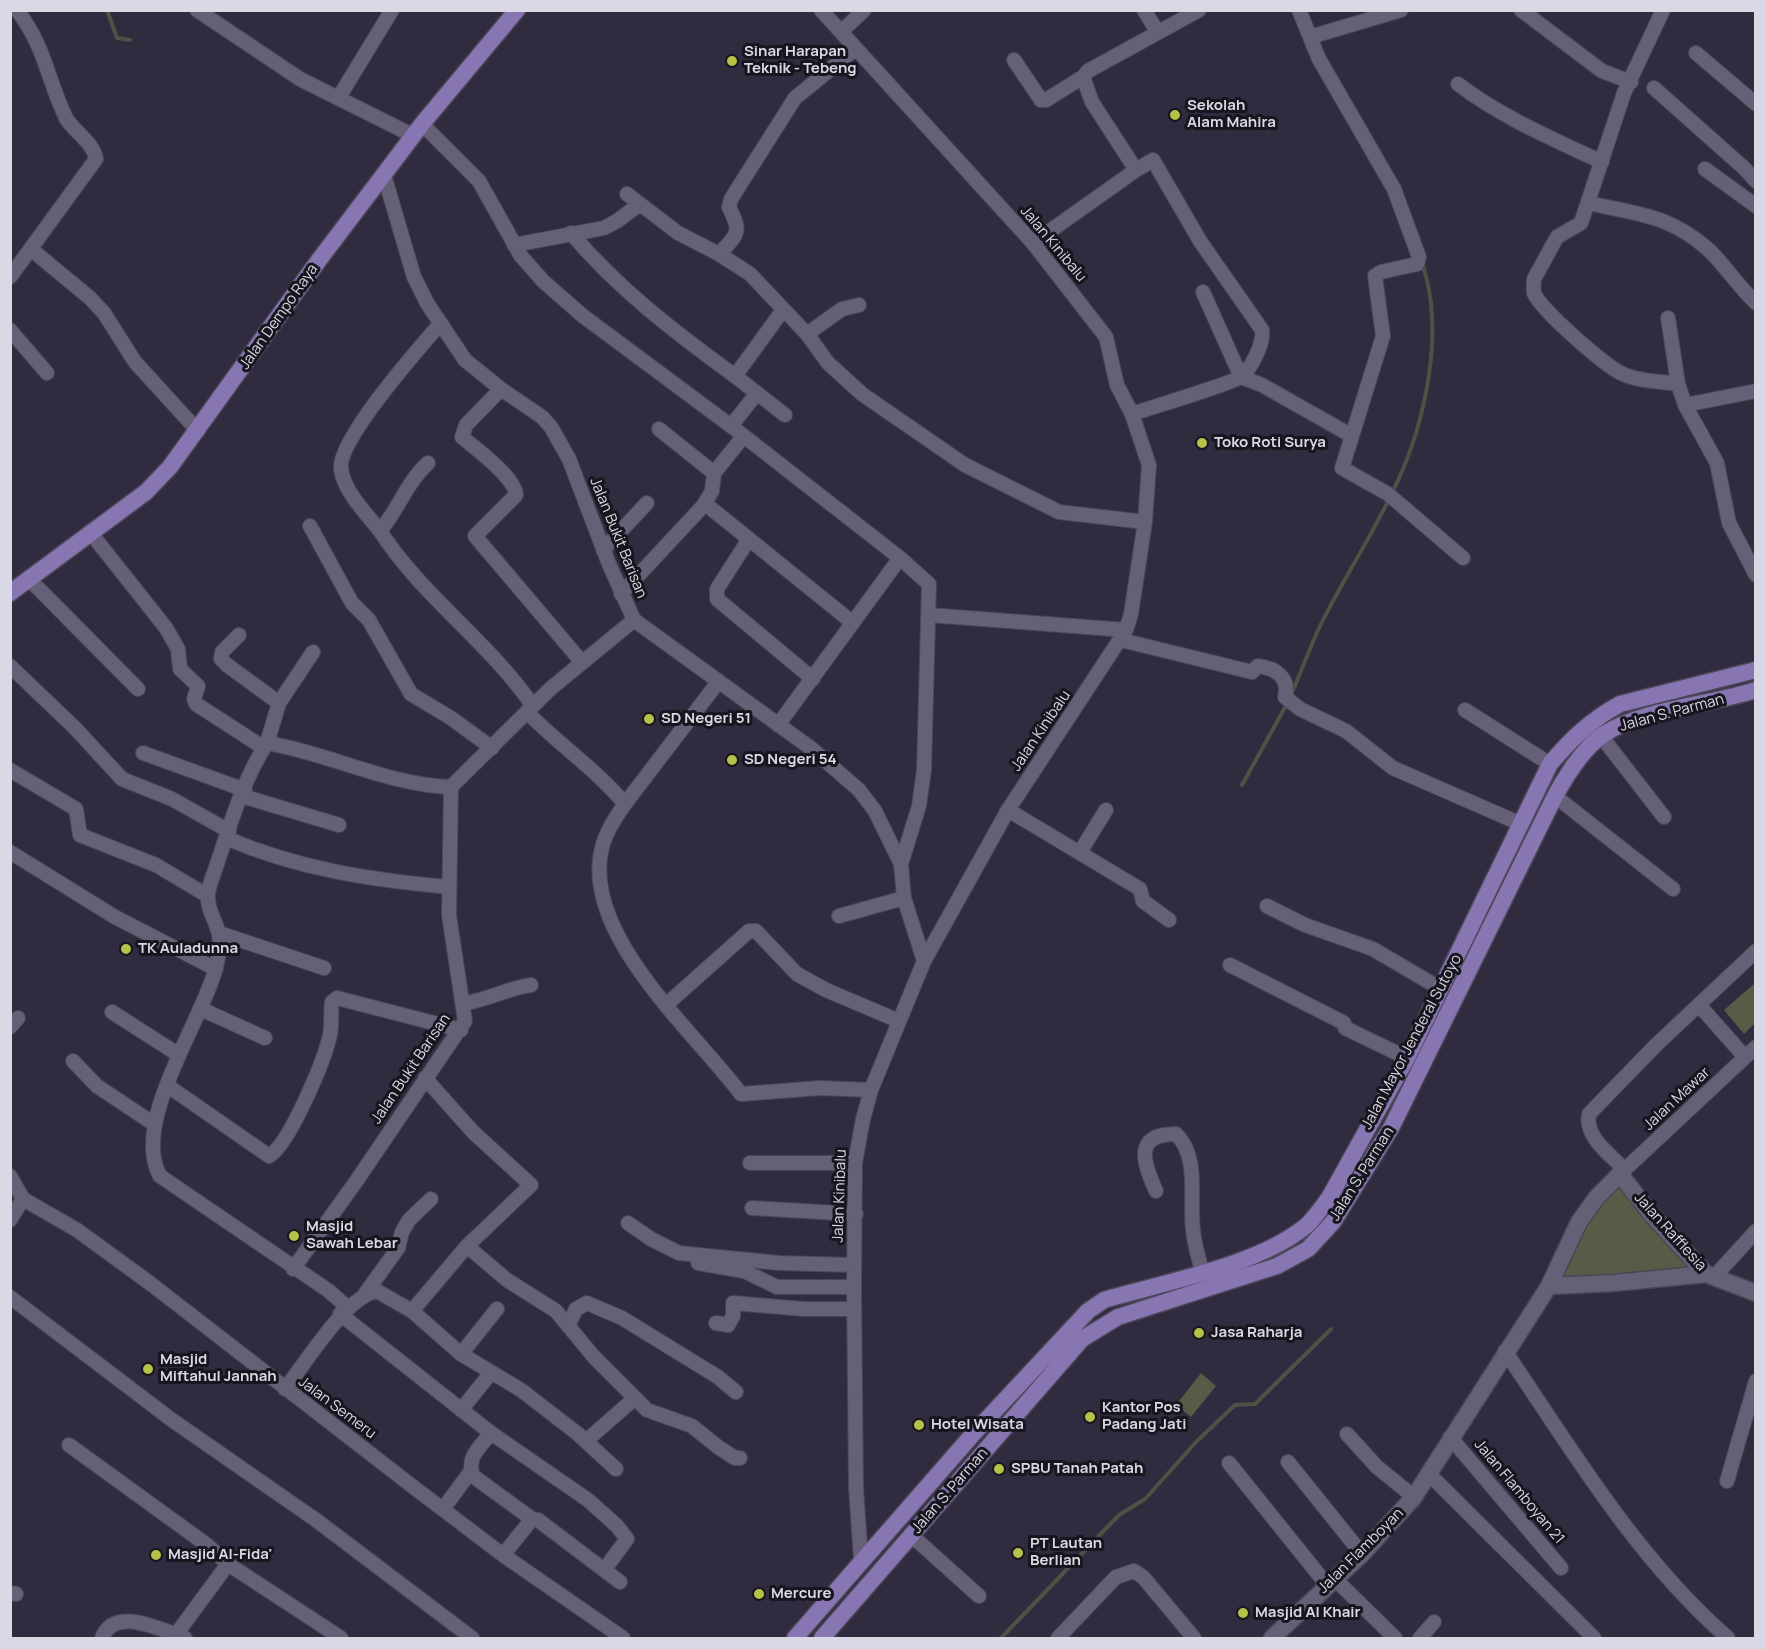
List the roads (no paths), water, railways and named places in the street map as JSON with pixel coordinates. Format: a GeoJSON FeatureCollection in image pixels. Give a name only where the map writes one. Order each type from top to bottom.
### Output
{"type":"FeatureCollection","features":[{"type":"Feature","properties":{"kind":"main road","name":"Jalan Dempo Raya"},"geometry":{"type":"LineString","coordinates":[[10,593],[146,492],[198,431],[319,260],[418,130],[517,10]]}},
{"type":"Feature","properties":{"kind":"main road","name":"Jalan Mayor Jenderal Sutoyo"},"geometry":{"type":"LineString","coordinates":[[974,1433],[1088,1311],[1104,1300],[1202,1272],[1267,1249],[1307,1225],[1329,1198],[1407,1058],[1441,989],[1457,977],[1521,824],[1550,764],[1584,727],[1620,704],[1755,670]]}},
{"type":"Feature","properties":{"kind":"main road","name":"Jalan S. Parman"},"geometry":{"type":"LineString","coordinates":[[822,1638],[1089,1334],[1118,1317],[1277,1266],[1308,1249],[1334,1222],[1391,1128],[1457,977],[1555,796],[1581,756],[1601,736],[1623,724],[1755,690]]}},
{"type":"Feature","properties":{"kind":"main road","name":"Jalan S. Parman"},"geometry":{"type":"LineString","coordinates":[[795,1638],[974,1433]]}},
{"type":"Feature","properties":{"kind":"street"},"geometry":{"type":"LineString","coordinates":[[10,277],[32,250],[96,159],[93,150],[67,118],[39,44],[17,10]]}},
{"type":"Feature","properties":{"kind":"street"},"geometry":{"type":"LineString","coordinates":[[197,10],[275,64],[339,97],[418,130],[479,181],[514,245],[530,268],[583,316],[731,426],[900,558],[929,584],[924,770],[919,806],[901,864]]}},
{"type":"Feature","properties":{"kind":"street"},"geometry":{"type":"LineString","coordinates":[[339,97],[392,10]]}},
{"type":"Feature","properties":{"kind":"street","name":"Jalan Kinibalu"},"geometry":{"type":"LineString","coordinates":[[821,10],[1033,243],[1106,337],[1117,385],[1132,414],[1149,465],[1145,522],[1131,614],[1124,635],[1008,810],[924,961],[871,1090],[855,1163],[856,1488],[861,1560]]}},
{"type":"Feature","properties":{"kind":"street"},"geometry":{"type":"LineString","coordinates":[[841,32],[864,10]]}},
{"type":"Feature","properties":{"kind":"street"},"geometry":{"type":"LineString","coordinates":[[1144,10],[1157,31]]}},
{"type":"Feature","properties":{"kind":"street"},"geometry":{"type":"LineString","coordinates":[[1014,60],[1041,100],[1047,100],[1083,77],[1088,71],[1157,31],[1200,10]]}},
{"type":"Feature","properties":{"kind":"street"},"geometry":{"type":"LineString","coordinates":[[1299,10],[1313,37],[1318,59],[1400,203],[1419,256],[1417,264],[1381,272],[1376,276],[1383,336],[1342,468],[1388,494],[1463,558]]}},
{"type":"Feature","properties":{"kind":"street"},"geometry":{"type":"LineString","coordinates":[[1313,37],[1401,10]]}},
{"type":"Feature","properties":{"kind":"street"},"geometry":{"type":"LineString","coordinates":[[1521,10],[1602,71],[1631,82]]}},
{"type":"Feature","properties":{"kind":"street"},"geometry":{"type":"LineString","coordinates":[[1663,10],[1624,93],[1581,223],[1557,237],[1534,279],[1534,293],[1557,320],[1614,370],[1636,379],[1678,384]]}},
{"type":"Feature","properties":{"kind":"street"},"geometry":{"type":"LineString","coordinates":[[719,254],[737,235],[738,226],[729,207],[731,199],[795,98],[855,49]]}},
{"type":"Feature","properties":{"kind":"street"},"geometry":{"type":"LineString","coordinates":[[1695,53],[1755,104]]}},
{"type":"Feature","properties":{"kind":"street"},"geometry":{"type":"LineString","coordinates":[[1083,77],[1092,102],[1136,170]]}},
{"type":"Feature","properties":{"kind":"street"},"geometry":{"type":"LineString","coordinates":[[1458,84],[1512,118],[1602,162]]}},
{"type":"Feature","properties":{"kind":"street"},"geometry":{"type":"LineString","coordinates":[[1654,88],[1744,168],[1755,181]]}},
{"type":"Feature","properties":{"kind":"street"},"geometry":{"type":"LineString","coordinates":[[1033,243],[1136,170],[1151,161],[1155,162],[1200,241],[1262,330],[1262,340],[1258,351],[1241,377],[1132,414]]}},
{"type":"Feature","properties":{"kind":"street"},"geometry":{"type":"LineString","coordinates":[[1705,169],[1755,206]]}},
{"type":"Feature","properties":{"kind":"street","name":"Jalan Bukit Barisan"},"geometry":{"type":"LineString","coordinates":[[384,175],[414,277],[440,324],[465,360],[501,389],[542,417],[551,427],[569,459],[603,550],[634,620],[841,771],[859,790],[875,811],[901,864],[904,898],[924,961]]}},
{"type":"Feature","properties":{"kind":"street"},"geometry":{"type":"LineString","coordinates":[[627,194],[678,233],[719,254],[750,274],[807,334],[828,363],[862,394],[964,465],[1059,512],[1145,522]]}},
{"type":"Feature","properties":{"kind":"street"},"geometry":{"type":"LineString","coordinates":[[1588,203],[1666,220],[1679,226],[1710,251],[1755,303]]}},
{"type":"Feature","properties":{"kind":"street"},"geometry":{"type":"LineString","coordinates":[[514,245],[613,224],[640,204]]}},
{"type":"Feature","properties":{"kind":"street"},"geometry":{"type":"LineString","coordinates":[[572,233],[607,272],[664,324],[785,416]]}},
{"type":"Feature","properties":{"kind":"street"},"geometry":{"type":"LineString","coordinates":[[32,250],[90,298],[104,313],[135,362],[198,431]]}},
{"type":"Feature","properties":{"kind":"street"},"geometry":{"type":"LineString","coordinates":[[1203,292],[1241,377],[1262,385],[1352,436]]}},
{"type":"Feature","properties":{"kind":"street"},"geometry":{"type":"LineString","coordinates":[[807,334],[842,309],[859,305]]}},
{"type":"Feature","properties":{"kind":"street"},"geometry":{"type":"LineString","coordinates":[[735,376],[783,310]]}},
{"type":"Feature","properties":{"kind":"street"},"geometry":{"type":"LineString","coordinates":[[1668,318],[1678,384],[1685,405],[1717,463],[1729,523],[1755,575]]}},
{"type":"Feature","properties":{"kind":"street"},"geometry":{"type":"LineString","coordinates":[[440,324],[383,394],[342,454],[341,468],[344,481],[380,531],[436,597],[514,677],[530,709],[555,741],[614,791],[625,804]]}},
{"type":"Feature","properties":{"kind":"street"},"geometry":{"type":"LineString","coordinates":[[10,330],[47,373]]}},
{"type":"Feature","properties":{"kind":"street"},"geometry":{"type":"LineString","coordinates":[[501,389],[466,425],[462,436],[508,478],[516,488],[516,495],[474,536],[581,661]]}},
{"type":"Feature","properties":{"kind":"street"},"geometry":{"type":"LineString","coordinates":[[1685,405],[1755,392]]}},
{"type":"Feature","properties":{"kind":"street"},"geometry":{"type":"LineString","coordinates":[[731,426],[757,393]]}},
{"type":"Feature","properties":{"kind":"street"},"geometry":{"type":"LineString","coordinates":[[659,429],[714,473]]}},
{"type":"Feature","properties":{"kind":"street"},"geometry":{"type":"LineString","coordinates":[[621,594],[703,506],[712,491],[714,473],[743,437]]}},
{"type":"Feature","properties":{"kind":"street"},"geometry":{"type":"LineString","coordinates":[[380,531],[394,515],[406,492],[428,463]]}},
{"type":"Feature","properties":{"kind":"street"},"geometry":{"type":"LineString","coordinates":[[603,550],[647,503]]}},
{"type":"Feature","properties":{"kind":"street"},"geometry":{"type":"LineString","coordinates":[[703,506],[708,506],[854,623]]}},
{"type":"Feature","properties":{"kind":"street"},"geometry":{"type":"LineString","coordinates":[[310,526],[352,603],[369,620],[411,694],[451,718],[492,748]]}},
{"type":"Feature","properties":{"kind":"street"},"geometry":{"type":"LineString","coordinates":[[90,532],[166,628],[178,654],[180,669],[198,686],[194,699],[196,704],[265,746],[294,748],[385,775],[451,787],[581,661],[634,620]]}},
{"type":"Feature","properties":{"kind":"street"},"geometry":{"type":"LineString","coordinates":[[749,539],[717,589],[717,599],[813,679]]}},
{"type":"Feature","properties":{"kind":"street"},"geometry":{"type":"LineString","coordinates":[[778,725],[900,558]]}},
{"type":"Feature","properties":{"kind":"street"},"geometry":{"type":"LineString","coordinates":[[28,578],[138,689]]}},
{"type":"Feature","properties":{"kind":"street"},"geometry":{"type":"LineString","coordinates":[[929,615],[1124,635],[1252,672],[1262,666],[1282,675],[1287,686],[1287,699],[1300,709],[1346,731],[1393,768],[1521,824]]}},
{"type":"Feature","properties":{"kind":"street"},"geometry":{"type":"LineString","coordinates":[[239,636],[222,652],[221,658],[227,665],[279,703]]}},
{"type":"Feature","properties":{"kind":"street"},"geometry":{"type":"LineString","coordinates":[[313,652],[279,703],[265,746],[227,835],[208,896],[219,933],[216,969],[201,1009],[179,1055],[154,1124],[151,1144],[153,1164],[160,1176],[328,1291],[344,1311],[461,1410],[564,1482],[617,1526],[627,1539],[604,1570]]}},
{"type":"Feature","properties":{"kind":"street"},"geometry":{"type":"LineString","coordinates":[[10,666],[75,728],[122,779],[172,799],[227,835],[267,855],[356,878],[449,887]]}},
{"type":"Feature","properties":{"kind":"street"},"geometry":{"type":"LineString","coordinates":[[719,681],[625,804],[603,844],[600,875],[603,905],[613,928],[638,969],[741,1094],[820,1088],[871,1090]]}},
{"type":"Feature","properties":{"kind":"street"},"geometry":{"type":"LineString","coordinates":[[1465,710],[1550,764]]}},
{"type":"Feature","properties":{"kind":"street"},"geometry":{"type":"LineString","coordinates":[[1601,736],[1661,810],[1664,818]]}},
{"type":"Feature","properties":{"kind":"street"},"geometry":{"type":"LineString","coordinates":[[143,753],[243,793],[339,825]]}},
{"type":"Feature","properties":{"kind":"street"},"geometry":{"type":"LineString","coordinates":[[10,770],[76,809],[80,834],[122,849],[156,865],[208,896]]}},
{"type":"Feature","properties":{"kind":"street","name":"Jalan Bukit Barisan"},"geometry":{"type":"LineString","coordinates":[[293,1269],[356,1183],[465,1021],[465,1004],[449,915],[451,787]]}},
{"type":"Feature","properties":{"kind":"street"},"geometry":{"type":"LineString","coordinates":[[1555,796],[1674,889]]}},
{"type":"Feature","properties":{"kind":"street"},"geometry":{"type":"LineString","coordinates":[[1008,810],[1140,889],[1143,900],[1169,920]]}},
{"type":"Feature","properties":{"kind":"street"},"geometry":{"type":"LineString","coordinates":[[1080,852],[1106,810]]}},
{"type":"Feature","properties":{"kind":"street"},"geometry":{"type":"LineString","coordinates":[[10,852],[115,917],[216,969]]}},
{"type":"Feature","properties":{"kind":"street"},"geometry":{"type":"LineString","coordinates":[[840,916],[904,898]]}},
{"type":"Feature","properties":{"kind":"street"},"geometry":{"type":"LineString","coordinates":[[1267,906],[1305,925],[1373,949],[1441,989]]}},
{"type":"Feature","properties":{"kind":"street"},"geometry":{"type":"LineString","coordinates":[[667,1004],[749,931],[756,931],[797,974],[826,990],[899,1021]]}},
{"type":"Feature","properties":{"kind":"street"},"geometry":{"type":"LineString","coordinates":[[219,933],[324,968]]}},
{"type":"Feature","properties":{"kind":"street"},"geometry":{"type":"LineString","coordinates":[[1623,1172],[1591,1134],[1588,1123],[1589,1114],[1755,951]]}},
{"type":"Feature","properties":{"kind":"street"},"geometry":{"type":"LineString","coordinates":[[1230,965],[1344,1023],[1345,1028],[1407,1058]]}},
{"type":"Feature","properties":{"kind":"street"},"geometry":{"type":"LineString","coordinates":[[465,1004],[484,1001],[515,988],[531,985]]}},
{"type":"Feature","properties":{"kind":"street"},"geometry":{"type":"LineString","coordinates":[[168,1086],[269,1156],[275,1153],[287,1134],[312,1084],[330,1038],[332,1002],[337,998],[461,1030]]}},
{"type":"Feature","properties":{"kind":"street"},"geometry":{"type":"LineString","coordinates":[[1699,1005],[1745,1058]]}},
{"type":"Feature","properties":{"kind":"street"},"geometry":{"type":"LineString","coordinates":[[201,1009],[265,1038]]}},
{"type":"Feature","properties":{"kind":"street"},"geometry":{"type":"LineString","coordinates":[[112,1012],[179,1055]]}},
{"type":"Feature","properties":{"kind":"street","name":"Jalan Mawar"},"geometry":{"type":"LineString","coordinates":[[1623,1172],[1755,1047]]}},
{"type":"Feature","properties":{"kind":"street"},"geometry":{"type":"LineString","coordinates":[[73,1061],[97,1086],[154,1124]]}},
{"type":"Feature","properties":{"kind":"street"},"geometry":{"type":"LineString","coordinates":[[412,1311],[467,1246],[531,1185],[473,1132],[426,1078]]}},
{"type":"Feature","properties":{"kind":"street"},"geometry":{"type":"LineString","coordinates":[[1156,1191],[1145,1164],[1146,1146],[1152,1139],[1165,1134],[1176,1134],[1186,1143],[1191,1172],[1192,1227],[1202,1272]]}},
{"type":"Feature","properties":{"kind":"street"},"geometry":{"type":"LineString","coordinates":[[750,1163],[855,1163]]}},
{"type":"Feature","properties":{"kind":"street","name":"Jalan Flamboyan"},"geometry":{"type":"LineString","coordinates":[[1272,1638],[1362,1554],[1414,1497],[1505,1351],[1549,1286],[1579,1222],[1597,1197],[1623,1172]]}},
{"type":"Feature","properties":{"kind":"street","name":"Jalan Rafflesia"},"geometry":{"type":"LineString","coordinates":[[1623,1172],[1651,1214],[1711,1275],[1755,1293]]}},
{"type":"Feature","properties":{"kind":"street","name":"Jalan Semeru"},"geometry":{"type":"LineString","coordinates":[[10,1176],[23,1199],[96,1244],[226,1340],[285,1389],[503,1555],[623,1638]]}},
{"type":"Feature","properties":{"kind":"street"},"geometry":{"type":"LineString","coordinates":[[10,1220],[23,1199]]}},
{"type":"Feature","properties":{"kind":"street"},"geometry":{"type":"LineString","coordinates":[[285,1389],[344,1311],[365,1294],[398,1248],[402,1232],[409,1220],[431,1199]]}},
{"type":"Feature","properties":{"kind":"street"},"geometry":{"type":"LineString","coordinates":[[752,1208],[856,1214]]}},
{"type":"Feature","properties":{"kind":"street"},"geometry":{"type":"LineString","coordinates":[[628,1223],[689,1262],[744,1271],[777,1287],[854,1287]]}},
{"type":"Feature","properties":{"kind":"street"},"geometry":{"type":"LineString","coordinates":[[1549,1286],[1711,1275],[1755,1231]]}},
{"type":"Feature","properties":{"kind":"street"},"geometry":{"type":"LineString","coordinates":[[467,1246],[507,1280],[556,1311],[594,1357],[647,1410],[692,1426],[718,1447],[735,1458],[740,1458]]}},
{"type":"Feature","properties":{"kind":"street"},"geometry":{"type":"LineString","coordinates":[[667,1247],[688,1254],[779,1263],[854,1266]]}},
{"type":"Feature","properties":{"kind":"street"},"geometry":{"type":"LineString","coordinates":[[365,1294],[377,1291],[412,1311],[461,1354],[490,1374],[521,1390],[586,1441],[616,1468]]}},
{"type":"Feature","properties":{"kind":"street"},"geometry":{"type":"LineString","coordinates":[[10,1297],[172,1420],[316,1520],[472,1638]]}},
{"type":"Feature","properties":{"kind":"street"},"geometry":{"type":"LineString","coordinates":[[568,1326],[576,1308],[587,1303],[622,1318],[718,1377],[736,1392]]}},
{"type":"Feature","properties":{"kind":"street"},"geometry":{"type":"LineString","coordinates":[[716,1323],[728,1325],[733,1316],[733,1303],[804,1309],[854,1309]]}},
{"type":"Feature","properties":{"kind":"street"},"geometry":{"type":"LineString","coordinates":[[461,1354],[497,1309]]}},
{"type":"Feature","properties":{"kind":"street"},"geometry":{"type":"LineString","coordinates":[[1505,1351],[1592,1479],[1654,1562],[1728,1638]]}},
{"type":"Feature","properties":{"kind":"street"},"geometry":{"type":"LineString","coordinates":[[461,1410],[490,1374]]}},
{"type":"Feature","properties":{"kind":"street"},"geometry":{"type":"LineString","coordinates":[[1727,1481],[1755,1381]]}},
{"type":"Feature","properties":{"kind":"street"},"geometry":{"type":"LineString","coordinates":[[586,1441],[635,1398]]}},
{"type":"Feature","properties":{"kind":"street","name":"Jalan Flamboyan 21"},"geometry":{"type":"LineString","coordinates":[[1454,1431],[1561,1568]]}},
{"type":"Feature","properties":{"kind":"street"},"geometry":{"type":"LineString","coordinates":[[491,1433],[471,1458],[473,1476],[532,1519],[538,1520],[620,1582]]}},
{"type":"Feature","properties":{"kind":"street"},"geometry":{"type":"LineString","coordinates":[[1347,1434],[1377,1467],[1414,1497]]}},
{"type":"Feature","properties":{"kind":"street"},"geometry":{"type":"LineString","coordinates":[[69,1445],[207,1545],[228,1564],[341,1638]]}},
{"type":"Feature","properties":{"kind":"street"},"geometry":{"type":"LineString","coordinates":[[1288,1462],[1362,1554]]}},
{"type":"Feature","properties":{"kind":"street"},"geometry":{"type":"LineString","coordinates":[[1229,1463],[1331,1582],[1395,1638]]}},
{"type":"Feature","properties":{"kind":"street"},"geometry":{"type":"LineString","coordinates":[[443,1509],[471,1471]]}},
{"type":"Feature","properties":{"kind":"street"},"geometry":{"type":"LineString","coordinates":[[1428,1473],[1594,1638]]}},
{"type":"Feature","properties":{"kind":"street"},"geometry":{"type":"LineString","coordinates":[[503,1555],[532,1519]]}},
{"type":"Feature","properties":{"kind":"street"},"geometry":{"type":"LineString","coordinates":[[911,1535],[979,1596]]}},
{"type":"Feature","properties":{"kind":"street"},"geometry":{"type":"LineString","coordinates":[[183,1637],[180,1629],[228,1564]]}},
{"type":"Feature","properties":{"kind":"street"},"geometry":{"type":"LineString","coordinates":[[1058,1638],[1116,1577],[1127,1571],[1134,1571],[1143,1577],[1194,1638]]}},
{"type":"Feature","properties":{"kind":"street"},"geometry":{"type":"LineString","coordinates":[[102,1638],[111,1626],[123,1620],[183,1637]]}},
{"type":"Feature","properties":{"kind":"street"},"geometry":{"type":"LineString","coordinates":[[1420,1638],[1434,1622]]}},
{"type":"Feature","properties":{"kind":"waterway"},"geometry":{"type":"LineString","coordinates":[[107,10],[117,38],[130,40]]}},
{"type":"Feature","properties":{"kind":"waterway"},"geometry":{"type":"LineString","coordinates":[[1291,695],[1321,624],[1395,487],[1415,435],[1423,407],[1432,349],[1429,292],[1423,266]]}},
{"type":"Feature","properties":{"kind":"waterway"},"geometry":{"type":"LineString","coordinates":[[1242,785],[1288,702]]}},
{"type":"Feature","properties":{"kind":"waterway"},"geometry":{"type":"LineString","coordinates":[[1001,1638],[1119,1515],[1145,1499],[1197,1441],[1235,1405],[1255,1404],[1331,1329]]}},
{"type":"Feature","properties":{"kind":"place","name":"Sinar Harapan Teknik - Tebeng"},"geometry":{"type":"Point","coordinates":[732,61]}},
{"type":"Feature","properties":{"kind":"place","name":"Sekolah Alam Mahira"},"geometry":{"type":"Point","coordinates":[1175,115]}},
{"type":"Feature","properties":{"kind":"place","name":"Toko Roti Surya"},"geometry":{"type":"Point","coordinates":[1202,443]}},
{"type":"Feature","properties":{"kind":"place","name":"SD Negeri 51"},"geometry":{"type":"Point","coordinates":[649,719]}},
{"type":"Feature","properties":{"kind":"place","name":"SD Negeri 54"},"geometry":{"type":"Point","coordinates":[732,760]}},
{"type":"Feature","properties":{"kind":"place","name":"TK Auladunna"},"geometry":{"type":"Point","coordinates":[126,949]}},
{"type":"Feature","properties":{"kind":"place","name":"Masjid Sawah Lebar"},"geometry":{"type":"Point","coordinates":[294,1236]}},
{"type":"Feature","properties":{"kind":"place","name":"Jasa Raharja"},"geometry":{"type":"Point","coordinates":[1199,1333]}},
{"type":"Feature","properties":{"kind":"place","name":"Masjid Miftahul Jannah"},"geometry":{"type":"Point","coordinates":[148,1369]}},
{"type":"Feature","properties":{"kind":"place","name":"Kantor Pos Padang Jati"},"geometry":{"type":"Point","coordinates":[1090,1417]}},
{"type":"Feature","properties":{"kind":"place","name":"Hotel Wisata"},"geometry":{"type":"Point","coordinates":[919,1425]}},
{"type":"Feature","properties":{"kind":"place","name":"SPBU Tanah Patah"},"geometry":{"type":"Point","coordinates":[999,1469]}},
{"type":"Feature","properties":{"kind":"place","name":"PT Lautan Berlian"},"geometry":{"type":"Point","coordinates":[1018,1553]}},
{"type":"Feature","properties":{"kind":"place","name":"Masjid Al-Fida'"},"geometry":{"type":"Point","coordinates":[156,1555]}},
{"type":"Feature","properties":{"kind":"place","name":"Mercure"},"geometry":{"type":"Point","coordinates":[759,1594]}},
{"type":"Feature","properties":{"kind":"place","name":"Masjid Al Khair"},"geometry":{"type":"Point","coordinates":[1243,1613]}}]}
